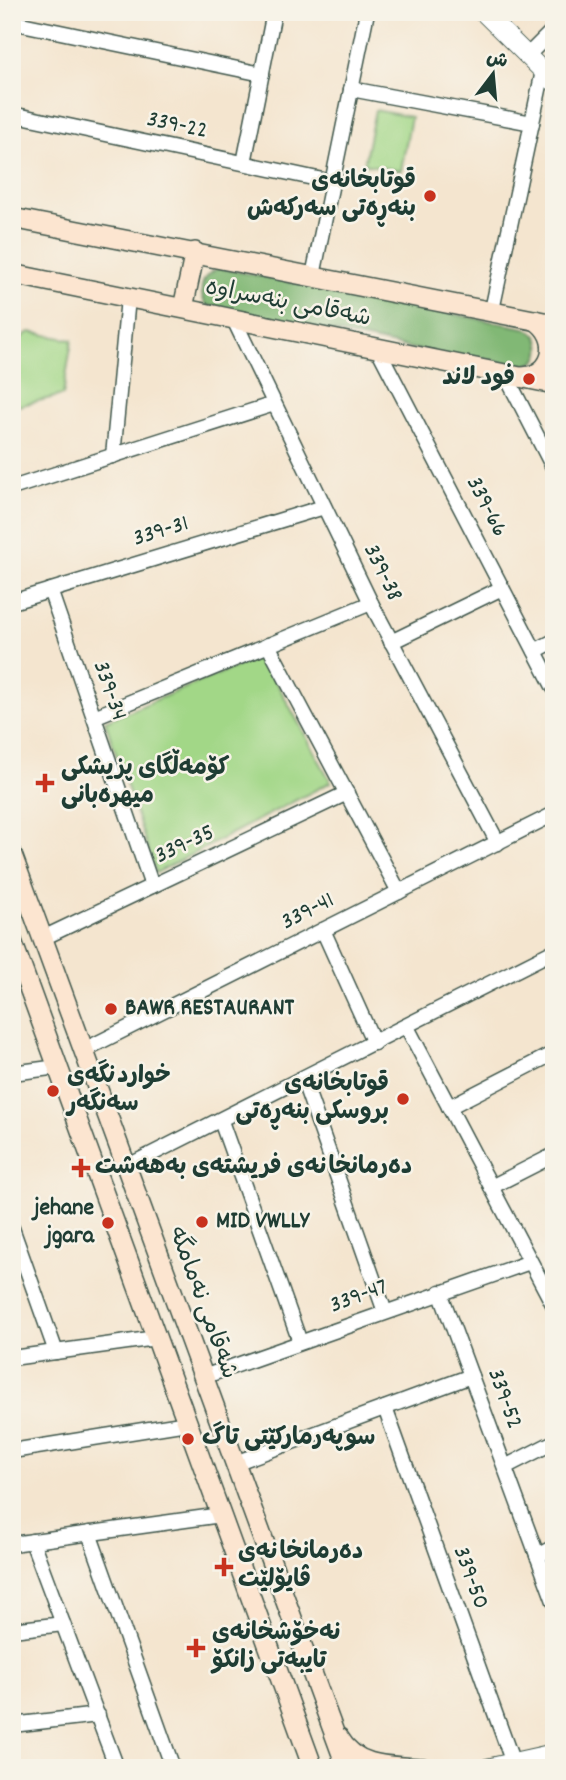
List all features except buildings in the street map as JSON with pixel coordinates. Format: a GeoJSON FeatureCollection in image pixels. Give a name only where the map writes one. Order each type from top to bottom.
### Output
{"type":"FeatureCollection","features":[{"type":"Feature","properties":{"kind":"main road","name":"شەقامی بنەسراوە"},"geometry":{"type":"LineString","coordinates":[[12,218],[554,324]]}},
{"type":"Feature","properties":{"kind":"main road"},"geometry":{"type":"LineString","coordinates":[[183,308],[195,252]]}},
{"type":"Feature","properties":{"kind":"main road","name":"شەقامی بنەسراوە"},"geometry":{"type":"LineString","coordinates":[[12,274],[554,384]]}},
{"type":"Feature","properties":{"kind":"main road"},"geometry":{"type":"LineString","coordinates":[[513,376],[532,376],[544,369],[553,349],[551,336],[546,328],[528,317]]}},
{"type":"Feature","properties":{"kind":"main road","name":"شەقامی نەمامگە"},"geometry":{"type":"LineString","coordinates":[[12,855],[347,1768]]}},
{"type":"Feature","properties":{"kind":"main road"},"geometry":{"type":"LineString","coordinates":[[12,941],[313,1768]]}},
{"type":"Feature","properties":{"kind":"main road"},"geometry":{"type":"LineString","coordinates":[[30,990],[58,982]]}},
{"type":"Feature","properties":{"kind":"main road"},"geometry":{"type":"LineString","coordinates":[[127,1258],[156,1247]]}},
{"type":"Feature","properties":{"kind":"main road"},"geometry":{"type":"LineString","coordinates":[[270,1650],[279,1698],[304,1768]]}},
{"type":"Feature","properties":{"kind":"main road"},"geometry":{"type":"LineString","coordinates":[[327,1713],[343,1744],[360,1759],[382,1766],[422,1768]]}},
{"type":"Feature","properties":{"kind":"street"},"geometry":{"type":"LineString","coordinates":[[244,163],[274,12]]}},
{"type":"Feature","properties":{"kind":"street"},"geometry":{"type":"LineString","coordinates":[[313,276],[367,12]]}},
{"type":"Feature","properties":{"kind":"street"},"geometry":{"type":"LineString","coordinates":[[483,12],[548,77],[532,124],[492,310]]}},
{"type":"Feature","properties":{"kind":"street"},"geometry":{"type":"LineString","coordinates":[[12,22],[262,74]]}},
{"type":"Feature","properties":{"kind":"street"},"geometry":{"type":"LineString","coordinates":[[527,56],[554,29]]}},
{"type":"Feature","properties":{"kind":"street"},"geometry":{"type":"LineString","coordinates":[[351,89],[532,124]]}},
{"type":"Feature","properties":{"kind":"street","name":"339-22"},"geometry":{"type":"LineString","coordinates":[[12,114],[332,182]]}},
{"type":"Feature","properties":{"kind":"street"},"geometry":{"type":"LineString","coordinates":[[113,456],[128,298]]}},
{"type":"Feature","properties":{"kind":"street","name":"339-38"},"geometry":{"type":"LineString","coordinates":[[233,320],[371,603],[498,842]]}},
{"type":"Feature","properties":{"kind":"street","name":"339-66"},"geometry":{"type":"LineString","coordinates":[[377,347],[554,688]]}},
{"type":"Feature","properties":{"kind":"street"},"geometry":{"type":"LineString","coordinates":[[513,376],[554,470]]}},
{"type":"Feature","properties":{"kind":"street"},"geometry":{"type":"LineString","coordinates":[[12,488],[274,404]]}},
{"type":"Feature","properties":{"kind":"street","name":"339-31"},"geometry":{"type":"LineString","coordinates":[[12,602],[324,507]]}},
{"type":"Feature","properties":{"kind":"street"},"geometry":{"type":"LineString","coordinates":[[391,642],[502,588]]}},
{"type":"Feature","properties":{"kind":"street","name":"339-34"},"geometry":{"type":"LineString","coordinates":[[50,590],[152,886]]}},
{"type":"Feature","properties":{"kind":"street"},"geometry":{"type":"LineString","coordinates":[[94,717],[371,603]]}},
{"type":"Feature","properties":{"kind":"street"},"geometry":{"type":"LineString","coordinates":[[535,651],[554,641]]}},
{"type":"Feature","properties":{"kind":"street"},"geometry":{"type":"LineString","coordinates":[[268,645],[399,892]]}},
{"type":"Feature","properties":{"kind":"street","name":"339-35"},"geometry":{"type":"LineString","coordinates":[[43,938],[347,793]]}},
{"type":"Feature","properties":{"kind":"street","name":"339-41"},"geometry":{"type":"LineString","coordinates":[[83,1050],[554,814]]}},
{"type":"Feature","properties":{"kind":"street"},"geometry":{"type":"LineString","coordinates":[[323,930],[374,1043]]}},
{"type":"Feature","properties":{"kind":"street"},"geometry":{"type":"LineString","coordinates":[[127,1167],[554,951]]}},
{"type":"Feature","properties":{"kind":"street"},"geometry":{"type":"LineString","coordinates":[[407,1027],[554,1306]]}},
{"type":"Feature","properties":{"kind":"street"},"geometry":{"type":"LineString","coordinates":[[449,1107],[554,1054]]}},
{"type":"Feature","properties":{"kind":"street"},"geometry":{"type":"LineString","coordinates":[[12,1073],[58,1066]]}},
{"type":"Feature","properties":{"kind":"street"},"geometry":{"type":"LineString","coordinates":[[303,1079],[385,1312]]}},
{"type":"Feature","properties":{"kind":"street"},"geometry":{"type":"LineString","coordinates":[[221,1121],[300,1342]]}},
{"type":"Feature","properties":{"kind":"street"},"geometry":{"type":"LineString","coordinates":[[491,1187],[554,1156]]}},
{"type":"Feature","properties":{"kind":"street"},"geometry":{"type":"LineString","coordinates":[[12,1228],[18,1263],[56,1352]]}},
{"type":"Feature","properties":{"kind":"street","name":"339-47"},"geometry":{"type":"LineString","coordinates":[[203,1377],[530,1262]]}},
{"type":"Feature","properties":{"kind":"street","name":"339-52"},"geometry":{"type":"LineString","coordinates":[[440,1292],[554,1601]]}},
{"type":"Feature","properties":{"kind":"street"},"geometry":{"type":"LineString","coordinates":[[12,1359],[156,1338]]}},
{"type":"Feature","properties":{"kind":"street"},"geometry":{"type":"LineString","coordinates":[[235,1464],[471,1376]]}},
{"type":"Feature","properties":{"kind":"street","name":"339-50"},"geometry":{"type":"LineString","coordinates":[[385,1408],[513,1763]]}},
{"type":"Feature","properties":{"kind":"street"},"geometry":{"type":"LineString","coordinates":[[12,1451],[187,1423]]}},
{"type":"Feature","properties":{"kind":"street"},"geometry":{"type":"LineString","coordinates":[[505,1467],[554,1442]]}},
{"type":"Feature","properties":{"kind":"street"},"geometry":{"type":"LineString","coordinates":[[12,1544],[221,1515]]}},
{"type":"Feature","properties":{"kind":"street"},"geometry":{"type":"LineString","coordinates":[[89,1533],[173,1768]]}},
{"type":"Feature","properties":{"kind":"street"},"geometry":{"type":"LineString","coordinates":[[32,1541],[117,1768]]}},
{"type":"Feature","properties":{"kind":"street"},"geometry":{"type":"LineString","coordinates":[[537,1556],[554,1547]]}},
{"type":"Feature","properties":{"kind":"street"},"geometry":{"type":"LineString","coordinates":[[12,1630],[63,1624]]}},
{"type":"Feature","properties":{"kind":"street"},"geometry":{"type":"LineString","coordinates":[[12,1725],[97,1715]]}},
{"type":"Feature","properties":{"kind":"street"},"geometry":{"type":"LineString","coordinates":[[487,1768],[554,1754]]}},
{"type":"Feature","properties":{"kind":"green space"},"geometry":{"type":"Polygon","coordinates":[[[375,110],[411,117],[401,171],[364,164],[375,110]]]}},
{"type":"Feature","properties":{"kind":"green space"},"geometry":{"type":"Polygon","coordinates":[[[219,268],[525,328],[538,338],[540,355],[535,361],[519,365],[481,358],[447,356],[206,305],[202,293],[203,283],[209,274],[219,268]]]}},
{"type":"Feature","properties":{"kind":"green space"},"geometry":{"type":"Polygon","coordinates":[[[30,332],[72,340],[63,395],[14,407],[11,377],[14,354],[23,337],[30,332]]]}},
{"type":"Feature","properties":{"kind":"green space"},"geometry":{"type":"Polygon","coordinates":[[[262,656],[331,782],[156,873],[105,721],[262,656]]]}},
{"type":"Feature","properties":{"kind":"place","name":"قوتابخانەی بنەڕەتی سەرکەش"},"geometry":{"type":"Point","coordinates":[430,196]}},
{"type":"Feature","properties":{"kind":"place","name":"فود لاند"},"geometry":{"type":"Point","coordinates":[529,379]}},
{"type":"Feature","properties":{"kind":"place","name":"کۆمەڵگای پزیشکی میهرەبانی"},"geometry":{"type":"Point","coordinates":[45,783]}},
{"type":"Feature","properties":{"kind":"place","name":"BAWR RESTAURANT"},"geometry":{"type":"Point","coordinates":[111,1009]}},
{"type":"Feature","properties":{"kind":"place","name":"خواردنگەی سەنگەر"},"geometry":{"type":"Point","coordinates":[53,1091]}},
{"type":"Feature","properties":{"kind":"place","name":"قوتابخانەی بروسکی بنەڕەتی"},"geometry":{"type":"Point","coordinates":[403,1099]}},
{"type":"Feature","properties":{"kind":"place","name":"دەرمانخانەی فریشتەی بەهەشت"},"geometry":{"type":"Point","coordinates":[81,1168]}},
{"type":"Feature","properties":{"kind":"place","name":"MID VWLLY"},"geometry":{"type":"Point","coordinates":[202,1222]}},
{"type":"Feature","properties":{"kind":"place","name":"jehane jgara"},"geometry":{"type":"Point","coordinates":[108,1223]}},
{"type":"Feature","properties":{"kind":"place","name":"سوپەرمارکێتی تاگ"},"geometry":{"type":"Point","coordinates":[188,1439]}},
{"type":"Feature","properties":{"kind":"place","name":"دەرمانخانەی ڤایۆلێت"},"geometry":{"type":"Point","coordinates":[224,1567]}},
{"type":"Feature","properties":{"kind":"place","name":"نەخۆشخانەی تایبەتی زانکۆ"},"geometry":{"type":"Point","coordinates":[196,1648]}}]}
